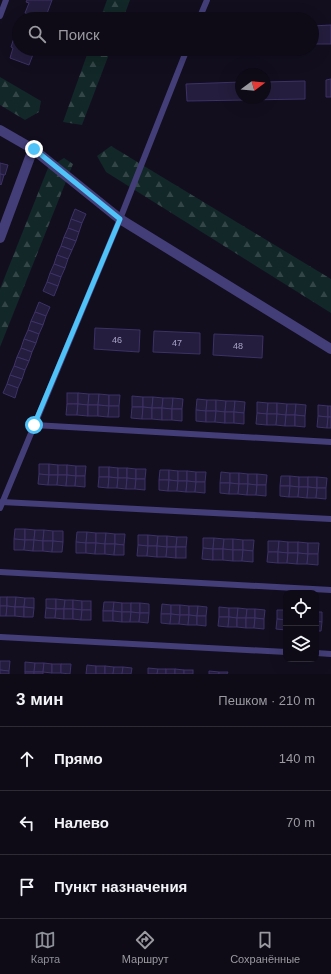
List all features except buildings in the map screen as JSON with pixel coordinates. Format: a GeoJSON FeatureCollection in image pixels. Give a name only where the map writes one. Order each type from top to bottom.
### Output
{"type":"FeatureCollection","features":[{"type":"Feature","properties":{"kind":"street"},"geometry":{"type":"LineString","coordinates":[[0,130],[34,149],[120,219],[331,349]]}},
{"type":"Feature","properties":{"kind":"street"},"geometry":{"type":"LineString","coordinates":[[0,238],[34,149]]}},
{"type":"Feature","properties":{"kind":"lane"},"geometry":{"type":"LineString","coordinates":[[0,16],[6,0]]}},
{"type":"Feature","properties":{"kind":"lane"},"geometry":{"type":"LineString","coordinates":[[202,12],[206,0]]}},
{"type":"Feature","properties":{"kind":"lane"},"geometry":{"type":"LineString","coordinates":[[184,56],[120,219],[1,505],[331,519]]}},
{"type":"Feature","properties":{"kind":"lane"},"geometry":{"type":"LineString","coordinates":[[34,425],[331,442]]}},
{"type":"Feature","properties":{"kind":"lane"},"geometry":{"type":"LineString","coordinates":[[0,572],[331,590]]}},
{"type":"Feature","properties":{"kind":"lane"},"geometry":{"type":"LineString","coordinates":[[0,638],[283,652]]}},
{"type":"Feature","properties":{"kind":"lane"},"geometry":{"type":"LineString","coordinates":[[319,653],[331,654]]}},
{"type":"Feature","properties":{"kind":"green space"},"geometry":{"type":"Polygon","coordinates":[[[107,0],[130,0],[126,12],[103,12],[107,0]]]}},
{"type":"Feature","properties":{"kind":"green space"},"geometry":{"type":"Polygon","coordinates":[[[87,56],[108,56],[82,125],[63,122],[87,56]]]}},
{"type":"Feature","properties":{"kind":"green space"},"geometry":{"type":"Polygon","coordinates":[[[0,77],[41,101],[39,112],[25,120],[0,105],[0,77]]]}},
{"type":"Feature","properties":{"kind":"green space"},"geometry":{"type":"Polygon","coordinates":[[[111,146],[331,279],[331,313],[106,172],[97,156],[111,146]]]}},
{"type":"Feature","properties":{"kind":"green space"},"geometry":{"type":"Polygon","coordinates":[[[64,158],[73,164],[0,347],[0,289],[48,168],[64,158]]]}},
{"type":"Feature","properties":{"kind":"route"},"geometry":{"type":"LineString","coordinates":[[34,149],[120,219],[34,425]]}}]}
